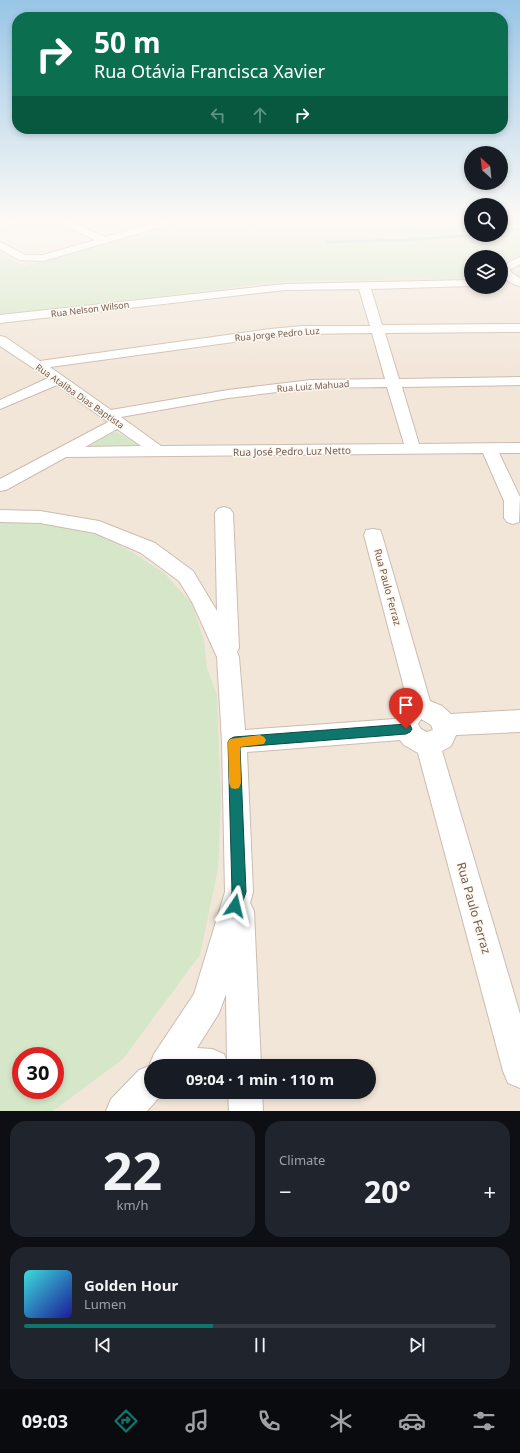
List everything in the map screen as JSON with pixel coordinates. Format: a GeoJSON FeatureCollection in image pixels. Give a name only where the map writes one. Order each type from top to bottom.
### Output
{"type":"FeatureCollection","features":[{"type":"Feature","properties":{"kind":"street"},"geometry":{"type":"LineString","coordinates":[[508,275],[520,283]]}},
{"type":"Feature","properties":{"kind":"street","name":"Rua Nelson Wilson"},"geometry":{"type":"LineString","coordinates":[[0,319],[285,287],[464,283]]}},
{"type":"Feature","properties":{"kind":"street"},"geometry":{"type":"LineString","coordinates":[[508,283],[520,283]]}},
{"type":"Feature","properties":{"kind":"street"},"geometry":{"type":"LineString","coordinates":[[364,285],[413,450]]}},
{"type":"Feature","properties":{"kind":"street","name":"Rua Nelson Wilson"},"geometry":{"type":"LineString","coordinates":[[0,326],[20,317]]}},
{"type":"Feature","properties":{"kind":"street","name":"Rua Jorge Pedro Luz"},"geometry":{"type":"LineString","coordinates":[[37,365],[270,333],[303,330],[520,328]]}},
{"type":"Feature","properties":{"kind":"street","name":"Rua Ataliba Dias Baptista"},"geometry":{"type":"LineString","coordinates":[[1,341],[58,379],[159,452]]}},
{"type":"Feature","properties":{"kind":"street"},"geometry":{"type":"LineString","coordinates":[[0,405],[58,379]]}},
{"type":"Feature","properties":{"kind":"street","name":"Rua Luiz Mahuad"},"geometry":{"type":"LineString","coordinates":[[0,486],[64,452],[114,419],[228,394],[311,384],[520,381]]}},
{"type":"Feature","properties":{"kind":"street"},"geometry":{"type":"LineString","coordinates":[[489,448],[513,501],[513,518]]}},
{"type":"Feature","properties":{"kind":"street","name":"Rua José Pedro Luz Netto"},"geometry":{"type":"LineString","coordinates":[[64,452],[520,448]]}},
{"type":"Feature","properties":{"kind":"street"},"geometry":{"type":"LineString","coordinates":[[224,514],[228,657],[234,742],[244,1059]]}},
{"type":"Feature","properties":{"kind":"street"},"geometry":{"type":"LineString","coordinates":[[0,516],[40,517],[99,527],[148,548],[186,576],[201,600],[228,657]]}},
{"type":"Feature","properties":{"kind":"street","name":"Rua Paulo Ferraz"},"geometry":{"type":"LineString","coordinates":[[374,535],[422,709],[433,712],[442,720],[426,733],[520,1071]]}},
{"type":"Feature","properties":{"kind":"street"},"geometry":{"type":"LineString","coordinates":[[234,742],[426,733],[520,721]]}},
{"type":"Feature","properties":{"kind":"street"},"geometry":{"type":"LineString","coordinates":[[171,1059],[208,1002],[239,892]]}},
{"type":"Feature","properties":{"kind":"street"},"geometry":{"type":"LineString","coordinates":[[123,1111],[144,1089]]}},
{"type":"Feature","properties":{"kind":"street"},"geometry":{"type":"LineString","coordinates":[[245,1099],[246,1111]]}},
{"type":"Feature","properties":{"kind":"shaded area"},"geometry":{"type":"Polygon","coordinates":[[[0,271],[464,271],[464,294],[508,294],[508,271],[520,271],[520,1111],[0,1111],[0,271]]]}},
{"type":"Feature","properties":{"kind":"green space"},"geometry":{"type":"Polygon","coordinates":[[[0,271],[464,271],[464,278],[460,279],[290,281],[0,315],[0,271]]]}},
{"type":"Feature","properties":{"kind":"green space"},"geometry":{"type":"Polygon","coordinates":[[[116,432],[143,447],[84,447],[111,433],[116,432]]]}},
{"type":"Feature","properties":{"kind":"green space"},"geometry":{"type":"Polygon","coordinates":[[[0,523],[25,523],[62,526],[100,535],[132,552],[164,573],[191,602],[204,640],[207,668],[217,695],[221,801],[218,869],[200,955],[123,1059],[53,1111],[0,1111],[0,523]]]}},
{"type":"Feature","properties":{"kind":"slow traffic"},"geometry":{"type":"LineString","coordinates":[[235,783],[234,742],[260,740]]}},
{"type":"Feature","properties":{"kind":"route"},"geometry":{"type":"LineString","coordinates":[[235,906],[239,892],[234,742],[406,729]]}}]}
